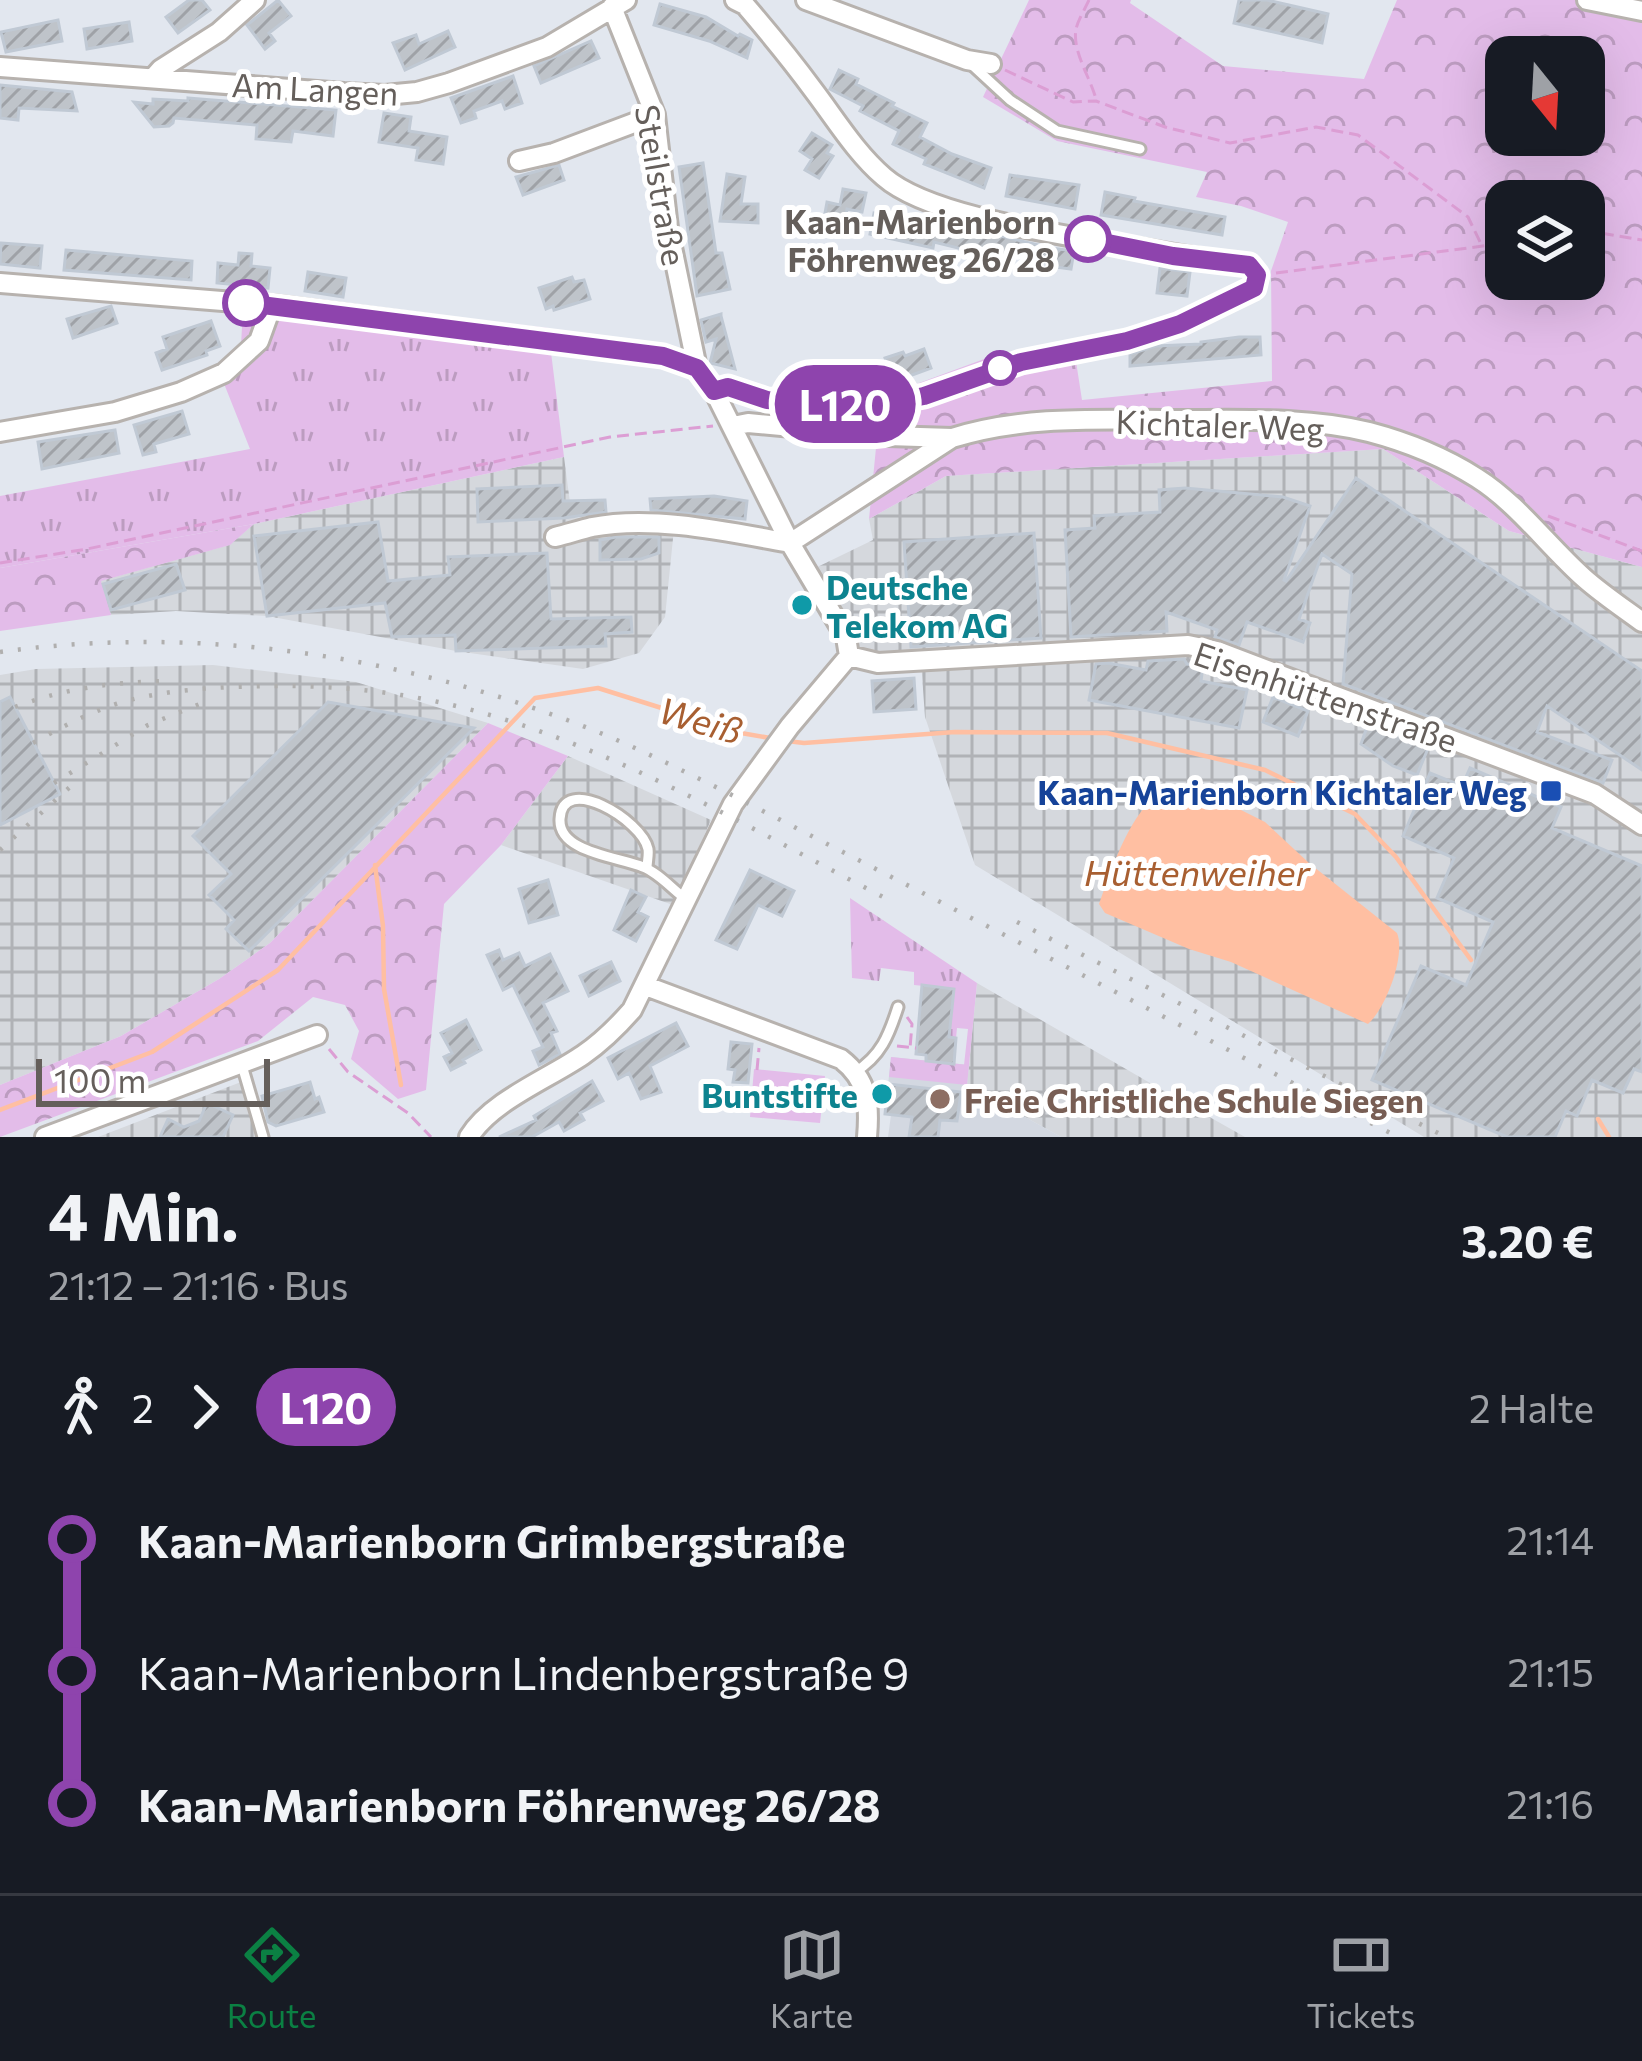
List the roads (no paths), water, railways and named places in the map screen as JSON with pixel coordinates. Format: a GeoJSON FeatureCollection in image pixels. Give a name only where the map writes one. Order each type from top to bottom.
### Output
{"type":"FeatureCollection","features":[{"type":"Feature","properties":{"kind":"street"},"geometry":{"type":"LineString","coordinates":[[153,78],[255,0]]}},
{"type":"Feature","properties":{"kind":"street"},"geometry":{"type":"LineString","coordinates":[[806,0],[967,60],[991,64]]}},
{"type":"Feature","properties":{"kind":"street"},"geometry":{"type":"LineString","coordinates":[[1587,0],[1642,11]]}},
{"type":"Feature","properties":{"kind":"street"},"geometry":{"type":"LineString","coordinates":[[714,391],[728,387],[767,400],[824,404],[881,404],[924,396],[1021,362],[1127,341],[1180,324],[1254,288],[1257,275],[1249,265],[1051,233],[983,218],[905,192],[862,154],[748,2]]}},
{"type":"Feature","properties":{"kind":"street","name":"Am Langen"},"geometry":{"type":"LineString","coordinates":[[0,67],[385,95],[418,92],[547,47],[619,4]]}},
{"type":"Feature","properties":{"kind":"street","name":"Steilstraße"},"geometry":{"type":"LineString","coordinates":[[619,4],[656,115],[668,228],[697,368]]}},
{"type":"Feature","properties":{"kind":"street"},"geometry":{"type":"LineString","coordinates":[[519,161],[656,115]]}},
{"type":"Feature","properties":{"kind":"street"},"geometry":{"type":"LineString","coordinates":[[0,283],[272,305],[663,356],[697,368],[714,391],[790,543],[846,637],[849,656],[733,804],[632,1010],[613,1032],[582,1055],[487,1115],[469,1137]]}},
{"type":"Feature","properties":{"kind":"street"},"geometry":{"type":"LineString","coordinates":[[0,432],[115,412],[224,373],[259,341],[272,305]]}},
{"type":"Feature","properties":{"kind":"street","name":"Kichtaler Weg"},"geometry":{"type":"LineString","coordinates":[[733,426],[748,423],[952,438],[1040,421],[1265,420],[1366,431],[1428,451],[1482,481],[1584,578],[1642,622]]}},
{"type":"Feature","properties":{"kind":"street","name":"Kichtaler Weg"},"geometry":{"type":"LineString","coordinates":[[790,543],[952,438]]}},
{"type":"Feature","properties":{"kind":"street"},"geometry":{"type":"LineString","coordinates":[[555,537],[595,526],[640,524],[790,543]]}},
{"type":"Feature","properties":{"kind":"street","name":"Eisenhüttenstraße"},"geometry":{"type":"LineString","coordinates":[[849,656],[878,663],[1188,645],[1217,651],[1595,794],[1642,825]]}},
{"type":"Feature","properties":{"kind":"street"},"geometry":{"type":"LineString","coordinates":[[646,986],[841,1059],[866,1090],[867,1137]]}},
{"type":"Feature","properties":{"kind":"street"},"geometry":{"type":"LineString","coordinates":[[45,1137],[317,1035]]}},
{"type":"Feature","properties":{"kind":"lane"},"geometry":{"type":"LineString","coordinates":[[967,60],[1010,100],[1057,131],[1140,149]]}},
{"type":"Feature","properties":{"kind":"lane"},"geometry":{"type":"LineString","coordinates":[[647,868],[648,850],[633,824],[597,802],[579,798],[563,806],[560,828],[567,839],[586,850],[647,868],[687,900]]}},
{"type":"Feature","properties":{"kind":"lane"},"geometry":{"type":"LineString","coordinates":[[855,1072],[878,1054],[898,1007]]}},
{"type":"Feature","properties":{"kind":"lane"},"geometry":{"type":"LineString","coordinates":[[242,1063],[263,1137]]}},
{"type":"Feature","properties":{"kind":"water","name":"Hüttenweiher"},"geometry":{"type":"Polygon","coordinates":[[[1165,787],[1221,800],[1265,822],[1397,933],[1399,954],[1393,981],[1368,1024],[1231,962],[1105,913],[1099,904],[1124,840],[1165,787]]]}},
{"type":"Feature","properties":{"kind":"waterway","name":"Weiß"},"geometry":{"type":"LineString","coordinates":[[0,1110],[152,1052],[278,970],[535,698],[598,688],[741,733],[776,739]]}},
{"type":"Feature","properties":{"kind":"waterway","name":"Weiß"},"geometry":{"type":"LineString","coordinates":[[787,741],[955,732],[1107,733],[1265,770],[1355,814],[1396,857],[1471,960]]}},
{"type":"Feature","properties":{"kind":"waterway"},"geometry":{"type":"LineString","coordinates":[[375,865],[384,989],[401,1085]]}},
{"type":"Feature","properties":{"kind":"waterway","name":"Weiß"},"geometry":{"type":"LineString","coordinates":[[1598,1119],[1609,1137]]}},
{"type":"Feature","properties":{"kind":"railway"},"geometry":{"type":"LineString","coordinates":[[0,652],[72,644],[219,644],[364,663],[506,699],[594,730],[687,773],[1398,1137]]}},
{"type":"Feature","properties":{"kind":"railway"},"geometry":{"type":"LineString","coordinates":[[15,707],[90,687],[167,681]]}},
{"type":"Feature","properties":{"kind":"railway"},"geometry":{"type":"LineString","coordinates":[[33,743],[105,708],[172,692],[294,686],[419,698],[523,725],[631,768],[891,901]]}},
{"type":"Feature","properties":{"kind":"railway"},"geometry":{"type":"LineString","coordinates":[[54,783],[148,725],[212,699]]}},
{"type":"Feature","properties":{"kind":"railway"},"geometry":{"type":"LineString","coordinates":[[0,850],[80,778]]}},
{"type":"Feature","properties":{"kind":"railway"},"geometry":{"type":"LineString","coordinates":[[1017,922],[1446,1137]]}},
{"type":"Feature","properties":{"kind":"place","name":"Kaan-Marienborn Föhrenweg 26/28"},"geometry":{"type":"Point","coordinates":[1088,239]}},
{"type":"Feature","properties":{"kind":"place","name":"Deutsche Telekom AG"},"geometry":{"type":"Point","coordinates":[802,605]}},
{"type":"Feature","properties":{"kind":"place","name":"Kaan-Marienborn Kichtaler Weg"},"geometry":{"type":"Point","coordinates":[1551,791]}},
{"type":"Feature","properties":{"kind":"place","name":"Buntstifte"},"geometry":{"type":"Point","coordinates":[882,1094]}},
{"type":"Feature","properties":{"kind":"place","name":"Freie Christliche Schule Siegen"},"geometry":{"type":"Point","coordinates":[940,1099]}}]}
